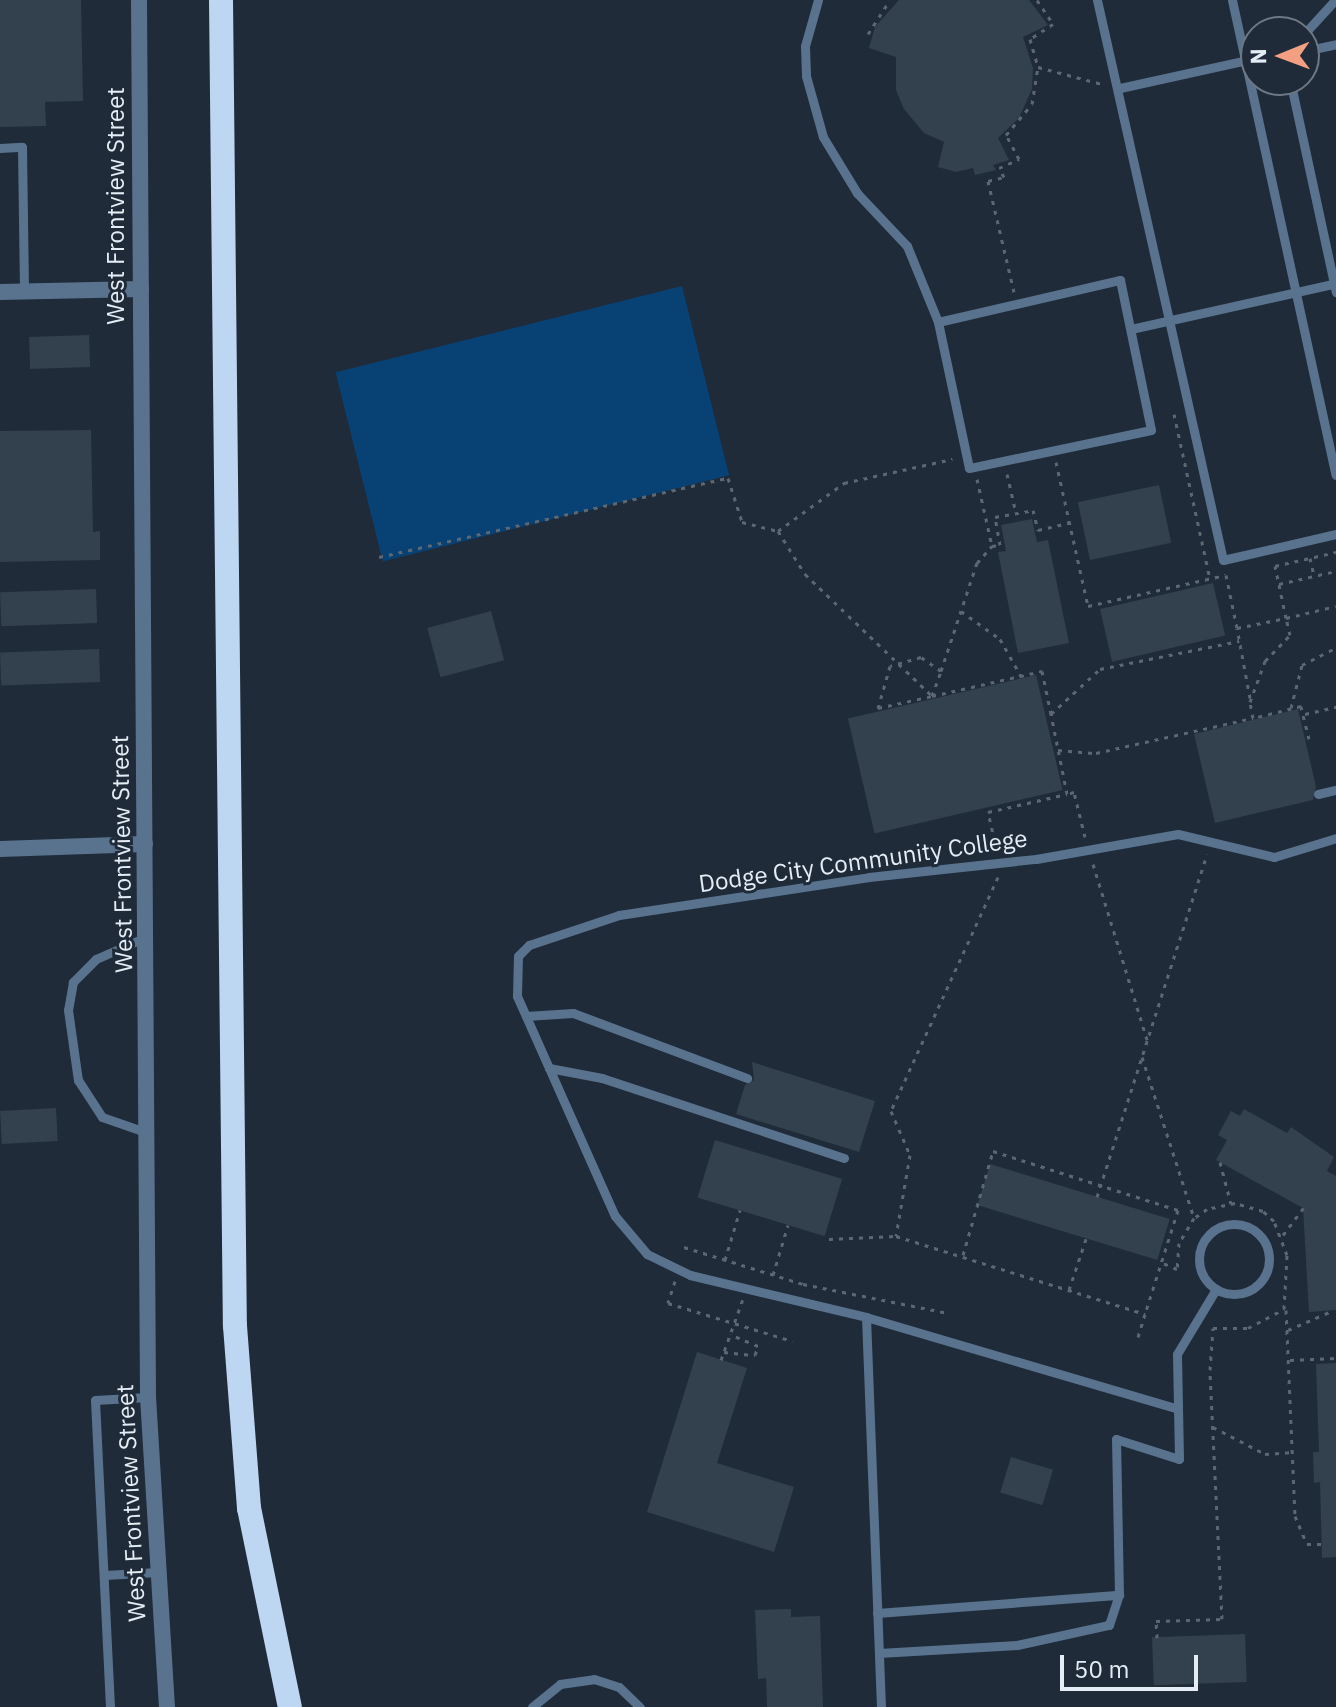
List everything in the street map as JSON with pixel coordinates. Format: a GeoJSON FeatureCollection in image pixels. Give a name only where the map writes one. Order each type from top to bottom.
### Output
{"type":"FeatureCollection","features":[{"type":"Feature","properties":{"kind":"highway"},"geometry":{"type":"LineString","coordinates":[[221,0],[235,1326],[249,1508],[290,1707]]}},
{"type":"Feature","properties":{"kind":"street","name":"West Frontview Street"},"geometry":{"type":"LineString","coordinates":[[139,0],[148,1397],[167,1707]]}},
{"type":"Feature","properties":{"kind":"street"},"geometry":{"type":"LineString","coordinates":[[0,292],[141,289]]}},
{"type":"Feature","properties":{"kind":"street"},"geometry":{"type":"LineString","coordinates":[[0,849],[145,844]]}},
{"type":"Feature","properties":{"kind":"lane"},"geometry":{"type":"LineString","coordinates":[[818,0],[805,46],[806,76],[823,137],[857,193],[907,246],[938,322],[969,468],[1151,430],[1120,280],[938,322]]}},
{"type":"Feature","properties":{"kind":"lane"},"geometry":{"type":"LineString","coordinates":[[1097,0],[1120,88],[1223,560],[1336,534]]}},
{"type":"Feature","properties":{"kind":"lane"},"geometry":{"type":"LineString","coordinates":[[1232,0],[1240,37]]}},
{"type":"Feature","properties":{"kind":"lane"},"geometry":{"type":"LineString","coordinates":[[1320,16],[1335,0]]}},
{"type":"Feature","properties":{"kind":"lane"},"geometry":{"type":"LineString","coordinates":[[1120,88],[1240,61]]}},
{"type":"Feature","properties":{"kind":"lane"},"geometry":{"type":"LineString","coordinates":[[1253,96],[1336,475]]}},
{"type":"Feature","properties":{"kind":"lane"},"geometry":{"type":"LineString","coordinates":[[1131,329],[1335,286],[1293,96]]}},
{"type":"Feature","properties":{"kind":"lane"},"geometry":{"type":"LineString","coordinates":[[0,148],[22,147],[24,292]]}},
{"type":"Feature","properties":{"kind":"lane"},"geometry":{"type":"LineString","coordinates":[[1318,794],[1336,790]]}},
{"type":"Feature","properties":{"kind":"lane","name":"Dodge City Community College"},"geometry":{"type":"LineString","coordinates":[[1178,1409],[866,1317],[679,1270],[647,1254],[615,1216],[517,996],[518,956],[529,945],[619,915],[999,863],[1178,834],[1274,857],[1336,838]]}},
{"type":"Feature","properties":{"kind":"lane"},"geometry":{"type":"LineString","coordinates":[[146,937],[96,959],[73,982],[68,1010],[78,1080],[102,1117],[148,1133]]}},
{"type":"Feature","properties":{"kind":"lane"},"geometry":{"type":"LineString","coordinates":[[526,1016],[573,1013],[747,1078]]}},
{"type":"Feature","properties":{"kind":"lane"},"geometry":{"type":"LineString","coordinates":[[549,1068],[602,1078],[844,1158]]}},
{"type":"Feature","properties":{"kind":"lane"},"geometry":{"type":"LineString","coordinates":[[1235,1223],[1256,1231],[1269,1250],[1261,1283],[1239,1294],[1216,1289],[1201,1271],[1206,1238],[1235,1223]]}},
{"type":"Feature","properties":{"kind":"lane"},"geometry":{"type":"LineString","coordinates":[[879,1653],[1017,1645],[1109,1625],[1119,1595],[1116,1439],[1179,1459],[1177,1354],[1216,1289]]}},
{"type":"Feature","properties":{"kind":"lane"},"geometry":{"type":"LineString","coordinates":[[866,1317],[881,1707]]}},
{"type":"Feature","properties":{"kind":"lane"},"geometry":{"type":"LineString","coordinates":[[110,1707],[95,1400],[148,1397]]}},
{"type":"Feature","properties":{"kind":"lane"},"geometry":{"type":"LineString","coordinates":[[105,1575],[157,1572]]}},
{"type":"Feature","properties":{"kind":"lane"},"geometry":{"type":"LineString","coordinates":[[877,1613],[1119,1595]]}},
{"type":"Feature","properties":{"kind":"lane"},"geometry":{"type":"LineString","coordinates":[[532,1707],[560,1684],[594,1679],[619,1687],[640,1707]]}},
{"type":"Feature","properties":{"kind":"path"},"geometry":{"type":"LineString","coordinates":[[868,34],[890,0]]}},
{"type":"Feature","properties":{"kind":"path"},"geometry":{"type":"LineString","coordinates":[[1017,304],[988,181],[1004,177],[999,168],[1019,159],[1006,135],[1032,104],[1038,67],[1030,39],[1053,24],[1037,0]]}},
{"type":"Feature","properties":{"kind":"path"},"geometry":{"type":"LineString","coordinates":[[1038,67],[1104,84]]}},
{"type":"Feature","properties":{"kind":"path"},"geometry":{"type":"LineString","coordinates":[[1171,398],[1210,579]]}},
{"type":"Feature","properties":{"kind":"path"},"geometry":{"type":"LineString","coordinates":[[1054,451],[1088,606],[1226,575],[1253,718]]}},
{"type":"Feature","properties":{"kind":"path"},"geometry":{"type":"LineString","coordinates":[[778,531],[844,483],[966,456]]}},
{"type":"Feature","properties":{"kind":"path"},"geometry":{"type":"LineString","coordinates":[[1004,461],[1016,513]]}},
{"type":"Feature","properties":{"kind":"path"},"geometry":{"type":"LineString","coordinates":[[975,467],[992,546]]}},
{"type":"Feature","properties":{"kind":"path"},"geometry":{"type":"LineString","coordinates":[[379,557],[728,478],[742,522],[778,531],[805,574],[932,696]]}},
{"type":"Feature","properties":{"kind":"path"},"geometry":{"type":"LineString","coordinates":[[932,696],[977,563],[992,546],[1000,545],[995,517],[1033,510],[1038,530],[1069,523]]}},
{"type":"Feature","properties":{"kind":"path"},"geometry":{"type":"LineString","coordinates":[[1250,702],[1265,661],[1290,635],[1275,566],[1335,553],[1336,560]]}},
{"type":"Feature","properties":{"kind":"path"},"geometry":{"type":"LineString","coordinates":[[1310,558],[1314,576]]}},
{"type":"Feature","properties":{"kind":"path"},"geometry":{"type":"LineString","coordinates":[[1279,584],[1336,571]]}},
{"type":"Feature","properties":{"kind":"path"},"geometry":{"type":"LineString","coordinates":[[1237,628],[1336,606]]}},
{"type":"Feature","properties":{"kind":"path"},"geometry":{"type":"LineString","coordinates":[[961,611],[1000,639],[1021,676]]}},
{"type":"Feature","properties":{"kind":"path"},"geometry":{"type":"LineString","coordinates":[[1051,714],[1100,669],[1239,641]]}},
{"type":"Feature","properties":{"kind":"path"},"geometry":{"type":"LineString","coordinates":[[1291,708],[1302,665],[1336,648]]}},
{"type":"Feature","properties":{"kind":"path"},"geometry":{"type":"LineString","coordinates":[[941,671],[921,657],[898,662],[886,671],[878,708],[1042,671],[1067,794]]}},
{"type":"Feature","properties":{"kind":"path"},"geometry":{"type":"LineString","coordinates":[[1058,750],[1096,753],[1301,706],[1309,739]]}},
{"type":"Feature","properties":{"kind":"path"},"geometry":{"type":"LineString","coordinates":[[1303,714],[1336,707]]}},
{"type":"Feature","properties":{"kind":"path"},"geometry":{"type":"LineString","coordinates":[[896,1236],[910,1155],[891,1111],[1001,872],[988,812],[1074,792],[1088,850],[1147,1040]]}},
{"type":"Feature","properties":{"kind":"path"},"geometry":{"type":"LineString","coordinates":[[1097,1197],[1211,842]]}},
{"type":"Feature","properties":{"kind":"path"},"geometry":{"type":"LineString","coordinates":[[1142,1057],[1194,1218]]}},
{"type":"Feature","properties":{"kind":"path"},"geometry":{"type":"LineString","coordinates":[[962,1257],[993,1151],[1178,1210],[1191,1207]]}},
{"type":"Feature","properties":{"kind":"path"},"geometry":{"type":"LineString","coordinates":[[1220,1162],[1231,1204]]}},
{"type":"Feature","properties":{"kind":"path"},"geometry":{"type":"LineString","coordinates":[[1161,1263],[1177,1269],[1178,1247],[1194,1218],[1207,1209],[1231,1204],[1263,1211],[1283,1235],[1287,1255],[1284,1309],[1290,1360],[1295,1516],[1307,1544],[1322,1544]]}},
{"type":"Feature","properties":{"kind":"path"},"geometry":{"type":"LineString","coordinates":[[1283,1235],[1303,1208]]}},
{"type":"Feature","properties":{"kind":"path"},"geometry":{"type":"LineString","coordinates":[[725,1260],[740,1210]]}},
{"type":"Feature","properties":{"kind":"path"},"geometry":{"type":"LineString","coordinates":[[1137,1341],[1178,1210]]}},
{"type":"Feature","properties":{"kind":"path"},"geometry":{"type":"LineString","coordinates":[[773,1275],[788,1225]]}},
{"type":"Feature","properties":{"kind":"path"},"geometry":{"type":"LineString","coordinates":[[829,1239],[896,1236],[1145,1314]]}},
{"type":"Feature","properties":{"kind":"path"},"geometry":{"type":"LineString","coordinates":[[1069,1290],[1086,1239]]}},
{"type":"Feature","properties":{"kind":"path"},"geometry":{"type":"LineString","coordinates":[[1167,1244],[1178,1247]]}},
{"type":"Feature","properties":{"kind":"path"},"geometry":{"type":"LineString","coordinates":[[684,1247],[773,1275],[948,1313]]}},
{"type":"Feature","properties":{"kind":"path"},"geometry":{"type":"LineString","coordinates":[[679,1270],[668,1303],[792,1341]]}},
{"type":"Feature","properties":{"kind":"path"},"geometry":{"type":"LineString","coordinates":[[721,1360],[746,1289]]}},
{"type":"Feature","properties":{"kind":"path"},"geometry":{"type":"LineString","coordinates":[[1157,1638],[1156,1621],[1222,1619],[1213,1427],[1213,1328],[1248,1328],[1284,1309]]}},
{"type":"Feature","properties":{"kind":"path"},"geometry":{"type":"LineString","coordinates":[[1288,1330],[1332,1311]]}},
{"type":"Feature","properties":{"kind":"path"},"geometry":{"type":"LineString","coordinates":[[724,1352],[755,1355],[758,1346],[730,1334]]}},
{"type":"Feature","properties":{"kind":"path"},"geometry":{"type":"LineString","coordinates":[[1290,1360],[1336,1358]]}},
{"type":"Feature","properties":{"kind":"path"},"geometry":{"type":"LineString","coordinates":[[1213,1427],[1265,1454],[1293,1452]]}},
{"type":"Feature","properties":{"kind":"shaded area"},"geometry":{"type":"Polygon","coordinates":[[[682,286],[729,475],[383,562],[336,372],[682,286]]]}},
{"type":"Feature","properties":{"kind":"building"},"geometry":{"type":"Polygon","coordinates":[[[0,0],[81,0],[83,101],[45,102],[46,126],[0,127],[0,0]]]}},
{"type":"Feature","properties":{"kind":"building"},"geometry":{"type":"Polygon","coordinates":[[[899,0],[1029,0],[1048,25],[1023,37],[1033,68],[1032,89],[1019,118],[998,138],[1009,160],[993,165],[996,170],[975,175],[973,168],[956,172],[938,167],[944,142],[924,133],[904,109],[896,90],[896,57],[869,48],[875,27],[899,0]]]}},
{"type":"Feature","properties":{"kind":"building"},"geometry":{"type":"Polygon","coordinates":[[[89,335],[90,367],[30,369],[29,337],[89,335]]]}},
{"type":"Feature","properties":{"kind":"building"},"geometry":{"type":"Polygon","coordinates":[[[91,430],[93,532],[100,531],[100,560],[0,562],[0,431],[91,430]]]}},
{"type":"Feature","properties":{"kind":"building"},"geometry":{"type":"Polygon","coordinates":[[[1159,485],[1171,543],[1090,560],[1078,502],[1159,485]]]}},
{"type":"Feature","properties":{"kind":"building"},"geometry":{"type":"Polygon","coordinates":[[[1032,519],[1037,542],[1048,540],[1069,643],[1018,653],[998,552],[1006,551],[1001,525],[1032,519]]]}},
{"type":"Feature","properties":{"kind":"building"},"geometry":{"type":"Polygon","coordinates":[[[1213,583],[1225,636],[1112,662],[1100,609],[1213,583]]]}},
{"type":"Feature","properties":{"kind":"building"},"geometry":{"type":"Polygon","coordinates":[[[96,589],[97,623],[1,626],[0,592],[96,589]]]}},
{"type":"Feature","properties":{"kind":"building"},"geometry":{"type":"Polygon","coordinates":[[[491,611],[504,660],[440,677],[427,628],[491,611]]]}},
{"type":"Feature","properties":{"kind":"building"},"geometry":{"type":"Polygon","coordinates":[[[99,649],[100,682],[1,685],[0,652],[99,649]]]}},
{"type":"Feature","properties":{"kind":"building"},"geometry":{"type":"Polygon","coordinates":[[[1036,675],[1063,790],[874,833],[848,718],[1036,675]]]}},
{"type":"Feature","properties":{"kind":"building"},"geometry":{"type":"Polygon","coordinates":[[[1298,709],[1316,787],[1313,800],[1215,823],[1194,734],[1298,709]]]}},
{"type":"Feature","properties":{"kind":"building"},"geometry":{"type":"Polygon","coordinates":[[[752,1062],[875,1101],[859,1152],[736,1114],[745,1085],[754,1080],[752,1062]]]}},
{"type":"Feature","properties":{"kind":"building"},"geometry":{"type":"Polygon","coordinates":[[[56,1108],[58,1141],[2,1144],[0,1111],[56,1108]]]}},
{"type":"Feature","properties":{"kind":"building"},"geometry":{"type":"Polygon","coordinates":[[[1244,1109],[1287,1133],[1291,1127],[1334,1157],[1327,1171],[1336,1176],[1336,1310],[1309,1312],[1303,1208],[1216,1160],[1227,1140],[1218,1135],[1231,1111],[1240,1116],[1244,1109]]]}},
{"type":"Feature","properties":{"kind":"building"},"geometry":{"type":"Polygon","coordinates":[[[715,1140],[842,1179],[825,1236],[697,1197],[715,1140]]]}},
{"type":"Feature","properties":{"kind":"building"},"geometry":{"type":"Polygon","coordinates":[[[990,1164],[1170,1219],[1157,1260],[977,1205],[990,1164]]]}},
{"type":"Feature","properties":{"kind":"building"},"geometry":{"type":"Polygon","coordinates":[[[697,1352],[747,1368],[717,1463],[794,1487],[774,1552],[647,1512],[697,1352]]]}},
{"type":"Feature","properties":{"kind":"building"},"geometry":{"type":"Polygon","coordinates":[[[1336,1363],[1336,1557],[1322,1558],[1320,1482],[1314,1483],[1313,1452],[1319,1452],[1316,1364],[1336,1363]]]}},
{"type":"Feature","properties":{"kind":"building"},"geometry":{"type":"Polygon","coordinates":[[[1011,1457],[1053,1470],[1042,1505],[1000,1492],[1011,1457]]]}},
{"type":"Feature","properties":{"kind":"building"},"geometry":{"type":"Polygon","coordinates":[[[791,1609],[791,1617],[820,1616],[823,1707],[767,1707],[766,1678],[758,1679],[755,1610],[791,1609]]]}},
{"type":"Feature","properties":{"kind":"building"},"geometry":{"type":"Polygon","coordinates":[[[1245,1634],[1247,1682],[1154,1685],[1152,1637],[1245,1634]]]}}]}
